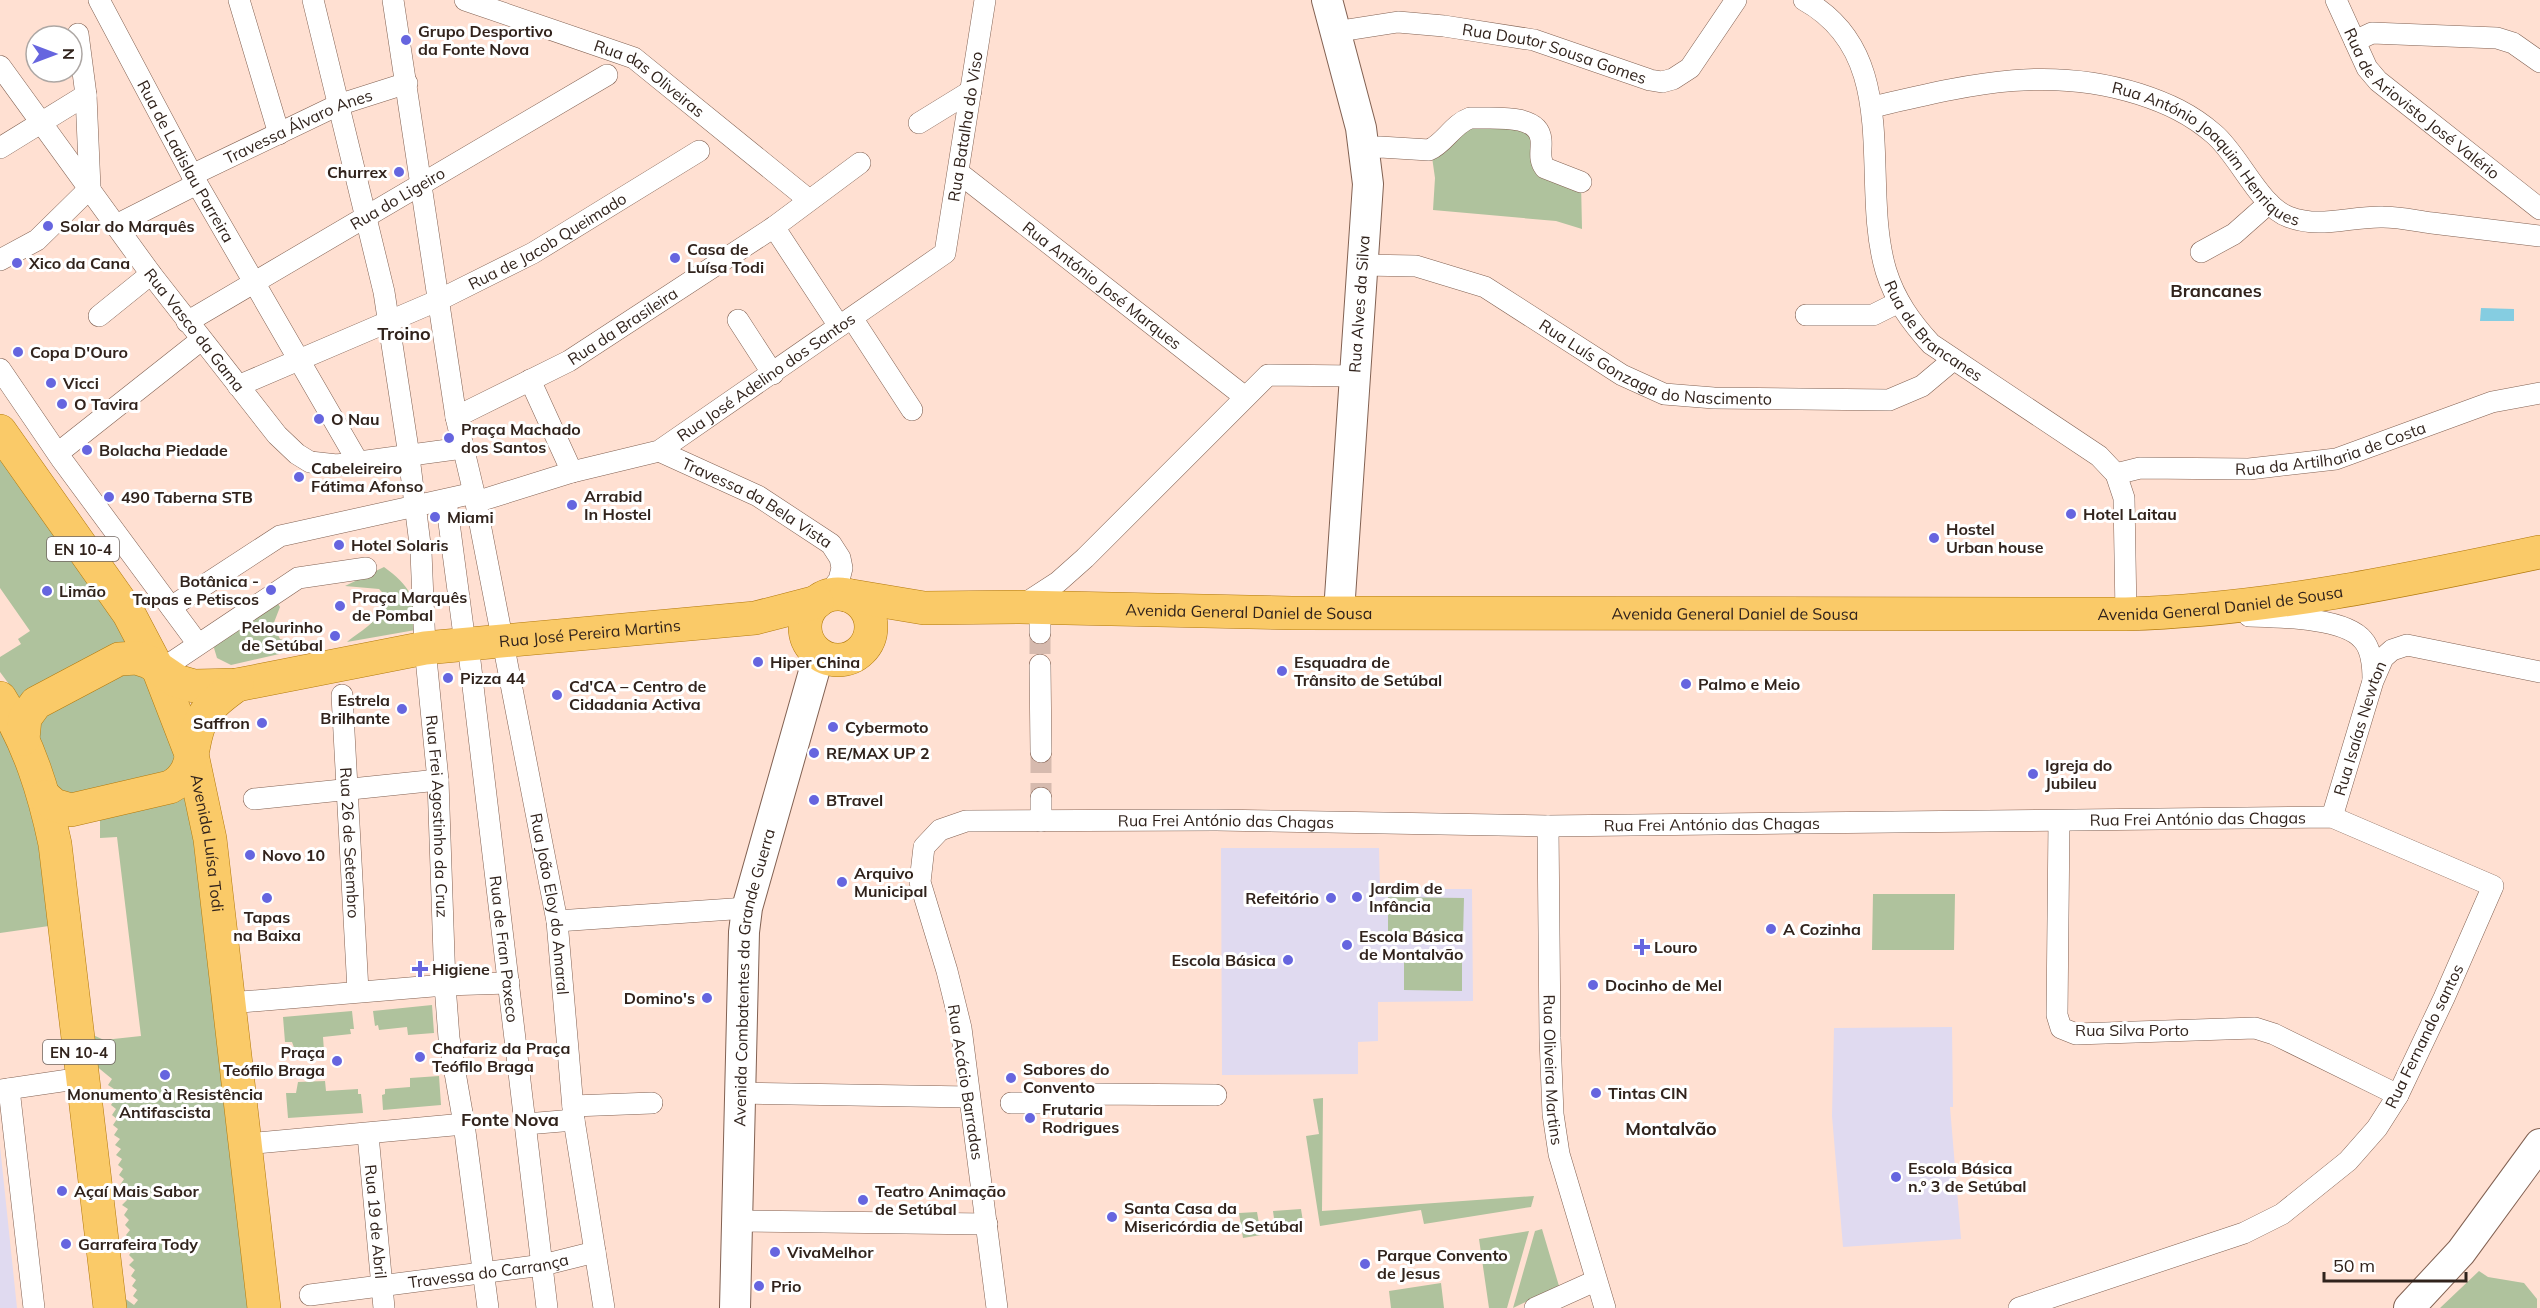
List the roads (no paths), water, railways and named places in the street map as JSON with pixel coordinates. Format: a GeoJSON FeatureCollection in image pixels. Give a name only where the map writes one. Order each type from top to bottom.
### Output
{"type":"FeatureCollection","features":[{"type":"Feature","properties":{"kind":"main road","name":"Avenida Luísa Todi"},"geometry":{"type":"LineString","coordinates":[[0,431],[129,614],[159,671],[193,759],[210,839],[264,1308]]}},
{"type":"Feature","properties":{"kind":"main road","name":"Avenida General Daniel de Sousa"},"geometry":{"type":"LineString","coordinates":[[830,598],[924,608],[1033,615],[1339,612],[2126,614],[2192,612],[2261,605],[2392,582],[2540,552]]}},
{"type":"Feature","properties":{"kind":"main road"},"geometry":{"type":"LineString","coordinates":[[830,598],[856,599],[869,615],[869,638],[863,648],[854,656],[843,660],[816,651],[808,639],[806,620],[830,598]]}},
{"type":"Feature","properties":{"kind":"main road","name":"Rua José Pereira Martins"},"geometry":{"type":"LineString","coordinates":[[425,648],[755,618],[830,598]]}},
{"type":"Feature","properties":{"kind":"main road","name":"Avenida General Daniel de Sousa"},"geometry":{"type":"LineString","coordinates":[[863,648],[891,619],[902,613],[924,608]]}},
{"type":"Feature","properties":{"kind":"main road","name":"Rua José Pereira Martins"},"geometry":{"type":"LineString","coordinates":[[755,618],[783,624],[796,632],[816,651]]}},
{"type":"Feature","properties":{"kind":"main road"},"geometry":{"type":"LineString","coordinates":[[23,738],[25,718],[36,703],[119,659],[137,658],[148,662],[177,681],[194,686],[237,685],[425,648]]}},
{"type":"Feature","properties":{"kind":"main road"},"geometry":{"type":"LineString","coordinates":[[45,797],[54,805],[71,810],[170,787],[185,776],[193,759],[195,735],[203,717],[216,701],[237,685]]}},
{"type":"Feature","properties":{"kind":"main road","name":"EN 10-4"},"geometry":{"type":"LineString","coordinates":[[0,698],[23,738],[45,797],[55,844],[110,1308]]}},
{"type":"Feature","properties":{"kind":"street","name":"Rua de Ladislau Parreira"},"geometry":{"type":"LineString","coordinates":[[99,0],[195,179],[298,359]]}},
{"type":"Feature","properties":{"kind":"street"},"geometry":{"type":"LineString","coordinates":[[239,0],[279,134]]}},
{"type":"Feature","properties":{"kind":"street"},"geometry":{"type":"LineString","coordinates":[[313,0],[367,217],[390,322],[421,552],[425,648]]}},
{"type":"Feature","properties":{"kind":"street"},"geometry":{"type":"LineString","coordinates":[[393,0],[423,184],[456,417],[475,498]]}},
{"type":"Feature","properties":{"kind":"street","name":"Rua das Oliveiras"},"geometry":{"type":"LineString","coordinates":[[465,0],[634,58],[810,200]]}},
{"type":"Feature","properties":{"kind":"street","name":"Rua Batalha do Viso"},"geometry":{"type":"LineString","coordinates":[[945,253],[985,0]]}},
{"type":"Feature","properties":{"kind":"street","name":"Rua Alves da Silva"},"geometry":{"type":"LineString","coordinates":[[1327,0],[1365,149],[1368,184],[1339,612]]}},
{"type":"Feature","properties":{"kind":"street","name":"Rua Doutor Sousa Gomes"},"geometry":{"type":"LineString","coordinates":[[1334,32],[1398,22],[1512,35],[1555,46],[1662,82],[1683,75],[1690,68],[1736,0]]}},
{"type":"Feature","properties":{"kind":"street","name":"Rua de Brancanes"},"geometry":{"type":"LineString","coordinates":[[1804,0],[1835,26],[1852,46],[1865,74],[1872,107],[1880,240],[1886,270],[1899,302],[1910,321],[1931,344],[2099,456],[2115,474],[2124,498],[2126,614]]}},
{"type":"Feature","properties":{"kind":"street","name":"Rua de Ariovisto José Valério"},"geometry":{"type":"LineString","coordinates":[[2336,0],[2367,68],[2378,81],[2540,209]]}},
{"type":"Feature","properties":{"kind":"street"},"geometry":{"type":"LineString","coordinates":[[2355,41],[2372,33],[2485,37],[2513,43],[2540,62]]}},
{"type":"Feature","properties":{"kind":"street","name":"Rua Vasco da Gama"},"geometry":{"type":"LineString","coordinates":[[0,66],[187,322],[277,435],[297,454],[310,462],[323,465],[357,462]]}},
{"type":"Feature","properties":{"kind":"street","name":"Rua do Ligeiro"},"geometry":{"type":"LineString","coordinates":[[187,322],[607,75]]}},
{"type":"Feature","properties":{"kind":"street","name":"Rua António Joaquim Henriques"},"geometry":{"type":"LineString","coordinates":[[1872,107],[1987,82],[2027,78],[2076,79],[2121,88],[2165,102],[2196,119],[2229,146],[2269,203],[2285,216],[2305,223],[2382,217],[2540,236]]}},
{"type":"Feature","properties":{"kind":"street"},"geometry":{"type":"LineString","coordinates":[[0,260],[37,240],[90,188],[84,79]]}},
{"type":"Feature","properties":{"kind":"street","name":"Travessa Álvaro Anes"},"geometry":{"type":"LineString","coordinates":[[116,225],[195,179],[338,105],[407,83]]}},
{"type":"Feature","properties":{"kind":"street"},"geometry":{"type":"LineString","coordinates":[[919,123],[971,91]]}},
{"type":"Feature","properties":{"kind":"street"},"geometry":{"type":"LineString","coordinates":[[0,148],[86,94]]}},
{"type":"Feature","properties":{"kind":"street"},"geometry":{"type":"LineString","coordinates":[[1365,149],[1380,147],[1428,150],[1436,146],[1463,121],[1470,118],[1521,120],[1536,126],[1540,133],[1540,157],[1545,168],[1581,182]]}},
{"type":"Feature","properties":{"kind":"street","name":"Rua de Jacob Queimado"},"geometry":{"type":"LineString","coordinates":[[390,322],[440,300],[533,253],[699,151]]}},
{"type":"Feature","properties":{"kind":"street","name":"Rua da Brasileira"},"geometry":{"type":"LineString","coordinates":[[530,380],[569,360],[774,227],[860,163]]}},
{"type":"Feature","properties":{"kind":"street","name":"Rua António José Marques"},"geometry":{"type":"LineString","coordinates":[[959,173],[1245,397]]}},
{"type":"Feature","properties":{"kind":"street"},"geometry":{"type":"LineString","coordinates":[[2201,252],[2234,234],[2269,203]]}},
{"type":"Feature","properties":{"kind":"street"},"geometry":{"type":"LineString","coordinates":[[774,227],[912,410]]}},
{"type":"Feature","properties":{"kind":"street","name":"Rua José Adelino dos Santos"},"geometry":{"type":"LineString","coordinates":[[572,472],[659,451],[945,253]]}},
{"type":"Feature","properties":{"kind":"street","name":"Rua Luís Gonzaga do Nascimento"},"geometry":{"type":"LineString","coordinates":[[1362,265],[1416,266],[1485,287],[1622,375],[1665,394],[1714,398],[1889,400],[1922,386],[1953,360]]}},
{"type":"Feature","properties":{"kind":"street"},"geometry":{"type":"LineString","coordinates":[[99,316],[151,274]]}},
{"type":"Feature","properties":{"kind":"street"},"geometry":{"type":"LineString","coordinates":[[1806,315],[1873,315],[1899,302]]}},
{"type":"Feature","properties":{"kind":"street"},"geometry":{"type":"LineString","coordinates":[[738,320],[773,374]]}},
{"type":"Feature","properties":{"kind":"street"},"geometry":{"type":"LineString","coordinates":[[238,386],[390,322]]}},
{"type":"Feature","properties":{"kind":"street"},"geometry":{"type":"LineString","coordinates":[[58,453],[201,340]]}},
{"type":"Feature","properties":{"kind":"street"},"geometry":{"type":"LineString","coordinates":[[298,359],[357,462],[463,448]]}},
{"type":"Feature","properties":{"kind":"street"},"geometry":{"type":"LineString","coordinates":[[0,369],[58,453],[198,644]]}},
{"type":"Feature","properties":{"kind":"street"},"geometry":{"type":"LineString","coordinates":[[1033,615],[1078,564],[1268,375],[1354,376]]}},
{"type":"Feature","properties":{"kind":"street"},"geometry":{"type":"LineString","coordinates":[[171,607],[280,536],[446,500],[475,498],[572,472],[530,380],[456,417]]}},
{"type":"Feature","properties":{"kind":"street","name":"Rua da Artilharia de Costa"},"geometry":{"type":"LineString","coordinates":[[2115,474],[2140,468],[2249,469],[2327,461],[2492,402],[2540,393]]}},
{"type":"Feature","properties":{"kind":"street","name":"Travessa da Bela Vista"},"geometry":{"type":"LineString","coordinates":[[659,451],[758,496],[831,544],[840,558],[842,568],[830,598]]}},
{"type":"Feature","properties":{"kind":"street","name":"Rua João Eloy do Amaral"},"geometry":{"type":"LineString","coordinates":[[475,498],[557,921],[574,1113],[604,1308]]}},
{"type":"Feature","properties":{"kind":"street"},"geometry":{"type":"LineString","coordinates":[[446,500],[463,628]]}},
{"type":"Feature","properties":{"kind":"street"},"geometry":{"type":"LineString","coordinates":[[159,671],[298,578],[366,568]]}},
{"type":"Feature","properties":{"kind":"street"},"geometry":{"type":"LineString","coordinates":[[2192,612],[2313,621],[2347,628],[2363,640],[2372,663],[2373,681]]}},
{"type":"Feature","properties":{"kind":"street","name":"Rua Isaías Newton"},"geometry":{"type":"LineString","coordinates":[[2332,817],[2373,681],[2383,658],[2392,650],[2407,645],[2540,672]]}},
{"type":"Feature","properties":{"kind":"street","name":"Rua Frei Agostinho da Cruz"},"geometry":{"type":"LineString","coordinates":[[425,648],[438,780],[445,985]]}},
{"type":"Feature","properties":{"kind":"street","name":"Avenida Combatentes da Grande Guerra"},"geometry":{"type":"LineString","coordinates":[[735,1308],[741,966],[747,908],[816,651]]}},
{"type":"Feature","properties":{"kind":"street","name":"Rua de Fran Paxeco"},"geometry":{"type":"LineString","coordinates":[[470,661],[547,1308]]}},
{"type":"Feature","properties":{"kind":"street"},"geometry":{"type":"LineString","coordinates":[[1040,665],[1041,752]]}},
{"type":"Feature","properties":{"kind":"street","name":"Rua 26 de Setembro"},"geometry":{"type":"LineString","coordinates":[[342,695],[358,991]]}},
{"type":"Feature","properties":{"kind":"street"},"geometry":{"type":"LineString","coordinates":[[254,799],[438,780]]}},
{"type":"Feature","properties":{"kind":"street"},"geometry":{"type":"LineString","coordinates":[[1041,798],[1041,821]]}},
{"type":"Feature","properties":{"kind":"street","name":"Rua Frei António das Chagas"},"geometry":{"type":"LineString","coordinates":[[940,830],[966,821],[1548,826],[2332,817],[2472,878]]}},
{"type":"Feature","properties":{"kind":"street","name":"Rua Silva Porto"},"geometry":{"type":"LineString","coordinates":[[2059,821],[2057,1015],[2061,1028],[2076,1034],[2255,1028],[2274,1034],[2398,1095]]}},
{"type":"Feature","properties":{"kind":"street","name":"Rua Oliveira Martins"},"geometry":{"type":"LineString","coordinates":[[1548,826],[1553,1114],[1559,1154],[1595,1281],[1605,1308]]}},
{"type":"Feature","properties":{"kind":"street","name":"Rua Acácio Barradas"},"geometry":{"type":"LineString","coordinates":[[940,830],[924,847],[920,882],[958,1016],[997,1308]]}},
{"type":"Feature","properties":{"kind":"street","name":"Rua Fernando santos"},"geometry":{"type":"LineString","coordinates":[[2019,1308],[2244,1233],[2282,1214],[2348,1161],[2377,1128],[2398,1095],[2444,999],[2493,886],[2472,878]]}},
{"type":"Feature","properties":{"kind":"street"},"geometry":{"type":"LineString","coordinates":[[557,921],[747,908]]}},
{"type":"Feature","properties":{"kind":"street"},"geometry":{"type":"LineString","coordinates":[[229,1003],[358,991],[509,983]]}},
{"type":"Feature","properties":{"kind":"street"},"geometry":{"type":"LineString","coordinates":[[445,985],[451,1049],[464,1125],[489,1308]]}},
{"type":"Feature","properties":{"kind":"street"},"geometry":{"type":"LineString","coordinates":[[34,1308],[5,1090],[82,1078]]}},
{"type":"Feature","properties":{"kind":"street"},"geometry":{"type":"LineString","coordinates":[[739,1093],[969,1097]]}},
{"type":"Feature","properties":{"kind":"street"},"geometry":{"type":"LineString","coordinates":[[1011,1103],[1086,1103],[1095,1094],[1216,1095]]}},
{"type":"Feature","properties":{"kind":"street"},"geometry":{"type":"LineString","coordinates":[[526,1125],[574,1113],[652,1102]]}},
{"type":"Feature","properties":{"kind":"street"},"geometry":{"type":"LineString","coordinates":[[246,1144],[464,1125]]}},
{"type":"Feature","properties":{"kind":"street","name":"Rua 19 de Abril"},"geometry":{"type":"LineString","coordinates":[[368,1135],[384,1308]]}},
{"type":"Feature","properties":{"kind":"street"},"geometry":{"type":"LineString","coordinates":[[2409,1308],[2461,1252],[2540,1144]]}},
{"type":"Feature","properties":{"kind":"street"},"geometry":{"type":"LineString","coordinates":[[736,1221],[987,1224]]}},
{"type":"Feature","properties":{"kind":"street","name":"Travessa do Carrança"},"geometry":{"type":"LineString","coordinates":[[310,1295],[484,1274],[543,1265],[595,1252]]}},
{"type":"Feature","properties":{"kind":"street"},"geometry":{"type":"LineString","coordinates":[[1535,1308],[1595,1281]]}},
{"type":"Feature","properties":{"kind":"water"},"geometry":{"type":"Polygon","coordinates":[[[2481,308],[2514,309],[2514,321],[2480,321],[2481,308]]]}},
{"type":"Feature","properties":{"kind":"tunnel"},"geometry":{"type":"LineString","coordinates":[[1040,633],[1040,665]]}},
{"type":"Feature","properties":{"kind":"tunnel"},"geometry":{"type":"LineString","coordinates":[[1041,752],[1041,798]]}},
{"type":"Feature","properties":{"kind":"place","name":"Grupo Desportivo da Fonte Nova"},"geometry":{"type":"Point","coordinates":[406,40]}},
{"type":"Feature","properties":{"kind":"place","name":"Churrex"},"geometry":{"type":"Point","coordinates":[399,172]}},
{"type":"Feature","properties":{"kind":"place","name":"Solar do Marquês"},"geometry":{"type":"Point","coordinates":[48,226]}},
{"type":"Feature","properties":{"kind":"place","name":"Casa de Luísa Todi"},"geometry":{"type":"Point","coordinates":[675,258]}},
{"type":"Feature","properties":{"kind":"place","name":"Xico da Cana"},"geometry":{"type":"Point","coordinates":[17,263]}},
{"type":"Feature","properties":{"kind":"place","name":"Copa D'Ouro"},"geometry":{"type":"Point","coordinates":[18,352]}},
{"type":"Feature","properties":{"kind":"place","name":"Vicci"},"geometry":{"type":"Point","coordinates":[51,383]}},
{"type":"Feature","properties":{"kind":"place","name":"O Tavira"},"geometry":{"type":"Point","coordinates":[62,404]}},
{"type":"Feature","properties":{"kind":"place","name":"O Nau"},"geometry":{"type":"Point","coordinates":[319,419]}},
{"type":"Feature","properties":{"kind":"place","name":"Praça Machado dos Santos"},"geometry":{"type":"Point","coordinates":[449,438]}},
{"type":"Feature","properties":{"kind":"place","name":"Bolacha Piedade"},"geometry":{"type":"Point","coordinates":[87,450]}},
{"type":"Feature","properties":{"kind":"place","name":"Cabeleireiro Fátima Afonso"},"geometry":{"type":"Point","coordinates":[299,477]}},
{"type":"Feature","properties":{"kind":"place","name":"490 Taberna STB"},"geometry":{"type":"Point","coordinates":[109,497]}},
{"type":"Feature","properties":{"kind":"place","name":"Arrabid In Hostel"},"geometry":{"type":"Point","coordinates":[572,505]}},
{"type":"Feature","properties":{"kind":"place","name":"Hotel Laitau"},"geometry":{"type":"Point","coordinates":[2071,514]}},
{"type":"Feature","properties":{"kind":"place","name":"Miami"},"geometry":{"type":"Point","coordinates":[435,517]}},
{"type":"Feature","properties":{"kind":"place","name":"Hostel Urban house"},"geometry":{"type":"Point","coordinates":[1934,538]}},
{"type":"Feature","properties":{"kind":"place","name":"Hotel Solaris"},"geometry":{"type":"Point","coordinates":[339,545]}},
{"type":"Feature","properties":{"kind":"place","name":"Botânica - Tapas e Petiscos"},"geometry":{"type":"Point","coordinates":[271,590]}},
{"type":"Feature","properties":{"kind":"place","name":"Limão"},"geometry":{"type":"Point","coordinates":[47,591]}},
{"type":"Feature","properties":{"kind":"place","name":"Praça Marquês de Pombal"},"geometry":{"type":"Point","coordinates":[340,606]}},
{"type":"Feature","properties":{"kind":"place","name":"Pelourinho de Setúbal"},"geometry":{"type":"Point","coordinates":[335,636]}},
{"type":"Feature","properties":{"kind":"place","name":"Hiper China"},"geometry":{"type":"Point","coordinates":[758,662]}},
{"type":"Feature","properties":{"kind":"place","name":"Esquadra de Trânsito de Setúbal"},"geometry":{"type":"Point","coordinates":[1282,671]}},
{"type":"Feature","properties":{"kind":"place","name":"Pizza 44"},"geometry":{"type":"Point","coordinates":[448,678]}},
{"type":"Feature","properties":{"kind":"place","name":"Palmo e Meio"},"geometry":{"type":"Point","coordinates":[1686,684]}},
{"type":"Feature","properties":{"kind":"place","name":"Cd'CA – Centro de Cidadania Activa"},"geometry":{"type":"Point","coordinates":[557,695]}},
{"type":"Feature","properties":{"kind":"place","name":"Estrela Brilhante"},"geometry":{"type":"Point","coordinates":[402,709]}},
{"type":"Feature","properties":{"kind":"place","name":"Saffron"},"geometry":{"type":"Point","coordinates":[262,723]}},
{"type":"Feature","properties":{"kind":"place","name":"Cybermoto"},"geometry":{"type":"Point","coordinates":[833,727]}},
{"type":"Feature","properties":{"kind":"place","name":"RE/MAX UP 2"},"geometry":{"type":"Point","coordinates":[814,753]}},
{"type":"Feature","properties":{"kind":"place","name":"Igreja do Jubileu"},"geometry":{"type":"Point","coordinates":[2033,774]}},
{"type":"Feature","properties":{"kind":"place","name":"BTravel"},"geometry":{"type":"Point","coordinates":[814,800]}},
{"type":"Feature","properties":{"kind":"place","name":"Novo 10"},"geometry":{"type":"Point","coordinates":[250,855]}},
{"type":"Feature","properties":{"kind":"place","name":"Arquivo Municipal"},"geometry":{"type":"Point","coordinates":[842,882]}},
{"type":"Feature","properties":{"kind":"place","name":"Jardim de Infância"},"geometry":{"type":"Point","coordinates":[1357,897]}},
{"type":"Feature","properties":{"kind":"place","name":"Tapas na Baixa"},"geometry":{"type":"Point","coordinates":[267,898]}},
{"type":"Feature","properties":{"kind":"place","name":"Refeitório"},"geometry":{"type":"Point","coordinates":[1331,898]}},
{"type":"Feature","properties":{"kind":"place","name":"A Cozinha"},"geometry":{"type":"Point","coordinates":[1771,929]}},
{"type":"Feature","properties":{"kind":"place","name":"Escola Básica de Montalvão"},"geometry":{"type":"Point","coordinates":[1347,945]}},
{"type":"Feature","properties":{"kind":"place","name":"Louro"},"geometry":{"type":"Point","coordinates":[1642,947]}},
{"type":"Feature","properties":{"kind":"place","name":"Escola Básica"},"geometry":{"type":"Point","coordinates":[1288,960]}},
{"type":"Feature","properties":{"kind":"place","name":"Higiene"},"geometry":{"type":"Point","coordinates":[420,969]}},
{"type":"Feature","properties":{"kind":"place","name":"Docinho de Mel"},"geometry":{"type":"Point","coordinates":[1593,985]}},
{"type":"Feature","properties":{"kind":"place","name":"Domino's"},"geometry":{"type":"Point","coordinates":[707,998]}},
{"type":"Feature","properties":{"kind":"place","name":"Chafariz da Praça Teófilo Braga"},"geometry":{"type":"Point","coordinates":[420,1057]}},
{"type":"Feature","properties":{"kind":"place","name":"Praça Teófilo Braga"},"geometry":{"type":"Point","coordinates":[337,1061]}},
{"type":"Feature","properties":{"kind":"place","name":"Monumento à Resistência Antifascista"},"geometry":{"type":"Point","coordinates":[165,1075]}},
{"type":"Feature","properties":{"kind":"place","name":"Sabores do Convento"},"geometry":{"type":"Point","coordinates":[1011,1078]}},
{"type":"Feature","properties":{"kind":"place","name":"Tintas CIN"},"geometry":{"type":"Point","coordinates":[1596,1093]}},
{"type":"Feature","properties":{"kind":"place","name":"Frutaria Rodrigues"},"geometry":{"type":"Point","coordinates":[1030,1118]}},
{"type":"Feature","properties":{"kind":"place","name":"Escola Básica n.º 3 de Setúbal"},"geometry":{"type":"Point","coordinates":[1896,1177]}},
{"type":"Feature","properties":{"kind":"place","name":"Açaí Mais Sabor"},"geometry":{"type":"Point","coordinates":[62,1191]}},
{"type":"Feature","properties":{"kind":"place","name":"Teatro Animação de Setúbal"},"geometry":{"type":"Point","coordinates":[863,1200]}},
{"type":"Feature","properties":{"kind":"place","name":"Santa Casa da Misericórdia de Setúbal"},"geometry":{"type":"Point","coordinates":[1112,1217]}},
{"type":"Feature","properties":{"kind":"place","name":"Garrafeira Tody"},"geometry":{"type":"Point","coordinates":[66,1244]}},
{"type":"Feature","properties":{"kind":"place","name":"VivaMelhor"},"geometry":{"type":"Point","coordinates":[775,1252]}},
{"type":"Feature","properties":{"kind":"place","name":"Parque Convento de Jesus"},"geometry":{"type":"Point","coordinates":[1365,1264]}},
{"type":"Feature","properties":{"kind":"place","name":"Prio"},"geometry":{"type":"Point","coordinates":[759,1286]}},
{"type":"Feature","properties":{"kind":"district","name":"Brancanes"},"geometry":{"type":"Point","coordinates":[2216,290]}},
{"type":"Feature","properties":{"kind":"district","name":"Troino"},"geometry":{"type":"Point","coordinates":[404,333]}},
{"type":"Feature","properties":{"kind":"district","name":"Fonte Nova"},"geometry":{"type":"Point","coordinates":[510,1119]}},
{"type":"Feature","properties":{"kind":"district","name":"Montalvão"},"geometry":{"type":"Point","coordinates":[1671,1128]}}]}
